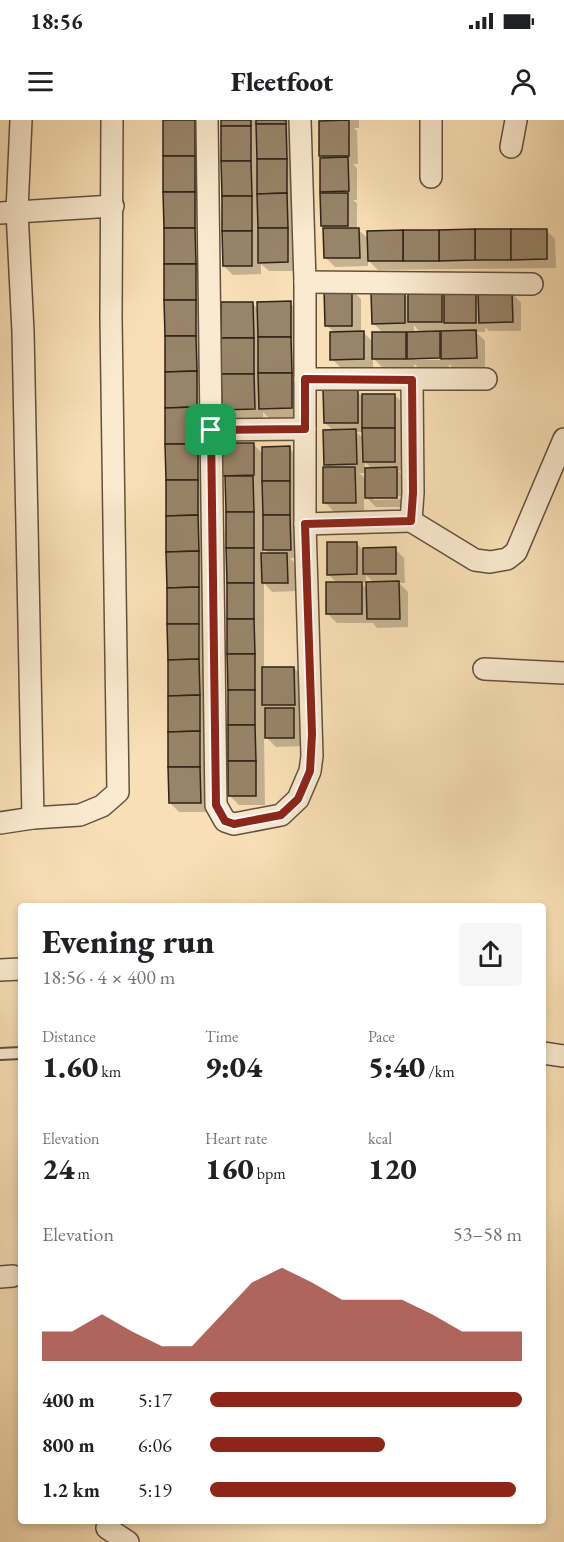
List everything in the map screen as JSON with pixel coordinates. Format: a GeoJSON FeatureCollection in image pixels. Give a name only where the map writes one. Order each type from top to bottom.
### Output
{"type":"FeatureCollection","features":[{"type":"Feature","properties":{"kind":"street"},"geometry":{"type":"LineString","coordinates":[[21,120],[9,212],[23,332],[33,818]]}},
{"type":"Feature","properties":{"kind":"street"},"geometry":{"type":"LineString","coordinates":[[0,823],[80,815],[102,806],[118,792],[111,318],[112,120]]}},
{"type":"Feature","properties":{"kind":"street"},"geometry":{"type":"LineString","coordinates":[[207,120],[216,805],[225,821],[234,824],[281,815],[298,799],[310,771],[312,734],[305,524],[305,282],[300,120]]}},
{"type":"Feature","properties":{"kind":"street"},"geometry":{"type":"LineString","coordinates":[[431,120],[431,177]]}},
{"type":"Feature","properties":{"kind":"street"},"geometry":{"type":"LineString","coordinates":[[511,147],[516,120]]}},
{"type":"Feature","properties":{"kind":"street"},"geometry":{"type":"LineString","coordinates":[[9,212],[113,206]]}},
{"type":"Feature","properties":{"kind":"street"},"geometry":{"type":"LineString","coordinates":[[305,282],[532,284]]}},
{"type":"Feature","properties":{"kind":"street"},"geometry":{"type":"LineString","coordinates":[[305,379],[486,379]]}},
{"type":"Feature","properties":{"kind":"street"},"geometry":{"type":"LineString","coordinates":[[411,521],[413,493],[412,380]]}},
{"type":"Feature","properties":{"kind":"street"},"geometry":{"type":"LineString","coordinates":[[211,430],[305,429]]}},
{"type":"Feature","properties":{"kind":"street"},"geometry":{"type":"LineString","coordinates":[[305,524],[411,521],[475,560],[490,562],[507,559],[516,552],[564,439]]}},
{"type":"Feature","properties":{"kind":"street"},"geometry":{"type":"LineString","coordinates":[[484,669],[564,673]]}},
{"type":"Feature","properties":{"kind":"street"},"geometry":{"type":"LineString","coordinates":[[0,970],[18,969]]}},
{"type":"Feature","properties":{"kind":"street"},"geometry":{"type":"LineString","coordinates":[[546,1053],[564,1056]]}},
{"type":"Feature","properties":{"kind":"street"},"geometry":{"type":"LineString","coordinates":[[107,1528],[128,1542]]}},
{"type":"Feature","properties":{"kind":"lane"},"geometry":{"type":"LineString","coordinates":[[0,1054],[18,1053]]}},
{"type":"Feature","properties":{"kind":"building"},"geometry":{"type":"Polygon","coordinates":[[[163,120],[195,120],[195,156],[163,156],[163,120]]]}},
{"type":"Feature","properties":{"kind":"building"},"geometry":{"type":"Polygon","coordinates":[[[221,120],[251,120],[251,126],[221,126],[221,120]]]}},
{"type":"Feature","properties":{"kind":"building"},"geometry":{"type":"Polygon","coordinates":[[[256,120],[286,120],[286,124],[256,124],[256,120]]]}},
{"type":"Feature","properties":{"kind":"building"},"geometry":{"type":"Polygon","coordinates":[[[349,120],[349,156],[319,156],[319,121],[349,120]]]}},
{"type":"Feature","properties":{"kind":"building"},"geometry":{"type":"Polygon","coordinates":[[[256,124],[286,124],[287,159],[257,159],[256,124]]]}},
{"type":"Feature","properties":{"kind":"building"},"geometry":{"type":"Polygon","coordinates":[[[221,126],[251,126],[251,161],[221,161],[221,126]]]}},
{"type":"Feature","properties":{"kind":"building"},"geometry":{"type":"Polygon","coordinates":[[[163,156],[195,156],[195,192],[163,192],[163,156]]]}},
{"type":"Feature","properties":{"kind":"building"},"geometry":{"type":"Polygon","coordinates":[[[348,157],[349,191],[320,192],[320,158],[348,157]]]}},
{"type":"Feature","properties":{"kind":"building"},"geometry":{"type":"Polygon","coordinates":[[[257,159],[287,159],[287,193],[257,194],[257,159]]]}},
{"type":"Feature","properties":{"kind":"building"},"geometry":{"type":"Polygon","coordinates":[[[221,161],[251,161],[252,196],[222,196],[221,161]]]}},
{"type":"Feature","properties":{"kind":"building"},"geometry":{"type":"Polygon","coordinates":[[[163,192],[195,192],[195,228],[164,228],[163,192]]]}},
{"type":"Feature","properties":{"kind":"building"},"geometry":{"type":"Polygon","coordinates":[[[287,193],[288,228],[258,228],[257,194],[287,193]]]}},
{"type":"Feature","properties":{"kind":"building"},"geometry":{"type":"Polygon","coordinates":[[[320,193],[348,193],[348,226],[321,226],[320,193]]]}},
{"type":"Feature","properties":{"kind":"building"},"geometry":{"type":"Polygon","coordinates":[[[222,196],[252,196],[252,231],[222,231],[222,196]]]}},
{"type":"Feature","properties":{"kind":"building"},"geometry":{"type":"Polygon","coordinates":[[[164,228],[195,228],[196,264],[164,264],[164,228]]]}},
{"type":"Feature","properties":{"kind":"building"},"geometry":{"type":"Polygon","coordinates":[[[258,228],[288,228],[288,262],[258,263],[258,228]]]}},
{"type":"Feature","properties":{"kind":"building"},"geometry":{"type":"Polygon","coordinates":[[[323,228],[359,228],[360,258],[324,258],[323,228]]]}},
{"type":"Feature","properties":{"kind":"building"},"geometry":{"type":"Polygon","coordinates":[[[475,229],[511,229],[511,260],[475,260],[475,229]]]}},
{"type":"Feature","properties":{"kind":"building"},"geometry":{"type":"Polygon","coordinates":[[[475,229],[475,260],[439,261],[439,230],[475,229]]]}},
{"type":"Feature","properties":{"kind":"building"},"geometry":{"type":"Polygon","coordinates":[[[511,229],[547,229],[547,259],[511,260],[511,229]]]}},
{"type":"Feature","properties":{"kind":"building"},"geometry":{"type":"Polygon","coordinates":[[[403,230],[439,230],[439,261],[403,261],[403,230]]]}},
{"type":"Feature","properties":{"kind":"building"},"geometry":{"type":"Polygon","coordinates":[[[403,230],[403,261],[368,261],[367,231],[403,230]]]}},
{"type":"Feature","properties":{"kind":"building"},"geometry":{"type":"Polygon","coordinates":[[[222,231],[252,231],[252,266],[223,266],[222,231]]]}},
{"type":"Feature","properties":{"kind":"building"},"geometry":{"type":"Polygon","coordinates":[[[164,264],[196,264],[196,300],[164,300],[164,264]]]}},
{"type":"Feature","properties":{"kind":"building"},"geometry":{"type":"Polygon","coordinates":[[[324,288],[352,288],[352,326],[325,326],[324,288]]]}},
{"type":"Feature","properties":{"kind":"building"},"geometry":{"type":"Polygon","coordinates":[[[476,291],[476,323],[444,323],[444,292],[476,291]]]}},
{"type":"Feature","properties":{"kind":"building"},"geometry":{"type":"Polygon","coordinates":[[[405,292],[405,323],[372,324],[371,293],[405,292]]]}},
{"type":"Feature","properties":{"kind":"building"},"geometry":{"type":"Polygon","coordinates":[[[408,292],[442,292],[442,322],[408,322],[408,292]]]}},
{"type":"Feature","properties":{"kind":"building"},"geometry":{"type":"Polygon","coordinates":[[[478,292],[512,292],[513,322],[479,323],[478,292]]]}},
{"type":"Feature","properties":{"kind":"building"},"geometry":{"type":"Polygon","coordinates":[[[164,300],[196,300],[196,336],[165,336],[164,300]]]}},
{"type":"Feature","properties":{"kind":"building"},"geometry":{"type":"Polygon","coordinates":[[[291,301],[291,337],[258,337],[257,302],[291,301]]]}},
{"type":"Feature","properties":{"kind":"building"},"geometry":{"type":"Polygon","coordinates":[[[221,302],[253,302],[254,338],[221,338],[221,302]]]}},
{"type":"Feature","properties":{"kind":"building"},"geometry":{"type":"Polygon","coordinates":[[[476,330],[477,358],[441,359],[441,331],[476,330]]]}},
{"type":"Feature","properties":{"kind":"building"},"geometry":{"type":"Polygon","coordinates":[[[364,331],[364,359],[330,360],[330,332],[364,331]]]}},
{"type":"Feature","properties":{"kind":"building"},"geometry":{"type":"Polygon","coordinates":[[[440,331],[440,358],[407,359],[407,332],[440,331]]]}},
{"type":"Feature","properties":{"kind":"building"},"geometry":{"type":"Polygon","coordinates":[[[372,332],[406,332],[406,359],[372,359],[372,332]]]}},
{"type":"Feature","properties":{"kind":"building"},"geometry":{"type":"Polygon","coordinates":[[[165,336],[196,336],[197,371],[165,372],[165,336]]]}},
{"type":"Feature","properties":{"kind":"building"},"geometry":{"type":"Polygon","coordinates":[[[258,337],[291,337],[292,373],[258,373],[258,337]]]}},
{"type":"Feature","properties":{"kind":"building"},"geometry":{"type":"Polygon","coordinates":[[[221,338],[254,338],[254,374],[221,374],[221,338]]]}},
{"type":"Feature","properties":{"kind":"building"},"geometry":{"type":"Polygon","coordinates":[[[197,371],[197,407],[165,408],[165,372],[197,371]]]}},
{"type":"Feature","properties":{"kind":"building"},"geometry":{"type":"Polygon","coordinates":[[[258,373],[292,373],[292,408],[259,409],[258,373]]]}},
{"type":"Feature","properties":{"kind":"building"},"geometry":{"type":"Polygon","coordinates":[[[221,374],[254,374],[255,409],[222,410],[221,374]]]}},
{"type":"Feature","properties":{"kind":"building"},"geometry":{"type":"Polygon","coordinates":[[[323,390],[358,390],[358,423],[324,423],[323,390]]]}},
{"type":"Feature","properties":{"kind":"building"},"geometry":{"type":"Polygon","coordinates":[[[362,394],[395,394],[395,428],[362,428],[362,394]]]}},
{"type":"Feature","properties":{"kind":"building"},"geometry":{"type":"Polygon","coordinates":[[[197,407],[198,444],[165,444],[165,408],[197,407]]]}},
{"type":"Feature","properties":{"kind":"building"},"geometry":{"type":"Polygon","coordinates":[[[362,428],[395,428],[395,462],[363,462],[362,428]]]}},
{"type":"Feature","properties":{"kind":"building"},"geometry":{"type":"Polygon","coordinates":[[[356,429],[357,464],[324,465],[323,430],[356,429]]]}},
{"type":"Feature","properties":{"kind":"building"},"geometry":{"type":"Polygon","coordinates":[[[221,443],[254,443],[254,475],[222,476],[221,443]]]}},
{"type":"Feature","properties":{"kind":"building"},"geometry":{"type":"Polygon","coordinates":[[[165,444],[198,444],[198,480],[166,480],[165,444]]]}},
{"type":"Feature","properties":{"kind":"building"},"geometry":{"type":"Polygon","coordinates":[[[290,446],[290,481],[262,481],[262,447],[290,446]]]}},
{"type":"Feature","properties":{"kind":"building"},"geometry":{"type":"Polygon","coordinates":[[[323,467],[355,467],[356,503],[323,503],[323,467]]]}},
{"type":"Feature","properties":{"kind":"building"},"geometry":{"type":"Polygon","coordinates":[[[397,467],[397,498],[365,498],[365,468],[397,467]]]}},
{"type":"Feature","properties":{"kind":"building"},"geometry":{"type":"Polygon","coordinates":[[[225,476],[253,476],[254,512],[226,512],[225,476]]]}},
{"type":"Feature","properties":{"kind":"building"},"geometry":{"type":"Polygon","coordinates":[[[166,480],[198,480],[198,515],[166,516],[166,480]]]}},
{"type":"Feature","properties":{"kind":"building"},"geometry":{"type":"Polygon","coordinates":[[[262,481],[290,481],[290,515],[263,515],[262,481]]]}},
{"type":"Feature","properties":{"kind":"building"},"geometry":{"type":"Polygon","coordinates":[[[226,512],[254,512],[254,548],[226,548],[226,512]]]}},
{"type":"Feature","properties":{"kind":"building"},"geometry":{"type":"Polygon","coordinates":[[[198,515],[199,551],[166,552],[166,516],[198,515]]]}},
{"type":"Feature","properties":{"kind":"building"},"geometry":{"type":"Polygon","coordinates":[[[263,515],[290,515],[291,550],[263,550],[263,515]]]}},
{"type":"Feature","properties":{"kind":"building"},"geometry":{"type":"Polygon","coordinates":[[[327,542],[357,542],[357,574],[327,575],[327,542]]]}},
{"type":"Feature","properties":{"kind":"building"},"geometry":{"type":"Polygon","coordinates":[[[396,547],[396,574],[363,574],[363,548],[396,547]]]}},
{"type":"Feature","properties":{"kind":"building"},"geometry":{"type":"Polygon","coordinates":[[[226,548],[254,548],[254,583],[227,583],[226,548]]]}},
{"type":"Feature","properties":{"kind":"building"},"geometry":{"type":"Polygon","coordinates":[[[199,551],[199,587],[167,588],[166,552],[199,551]]]}},
{"type":"Feature","properties":{"kind":"building"},"geometry":{"type":"Polygon","coordinates":[[[261,553],[287,553],[288,583],[262,583],[261,553]]]}},
{"type":"Feature","properties":{"kind":"building"},"geometry":{"type":"Polygon","coordinates":[[[399,581],[400,619],[367,619],[366,582],[399,581]]]}},
{"type":"Feature","properties":{"kind":"building"},"geometry":{"type":"Polygon","coordinates":[[[326,582],[362,582],[362,614],[326,614],[326,582]]]}},
{"type":"Feature","properties":{"kind":"building"},"geometry":{"type":"Polygon","coordinates":[[[227,583],[254,583],[254,619],[227,619],[227,583]]]}},
{"type":"Feature","properties":{"kind":"building"},"geometry":{"type":"Polygon","coordinates":[[[199,587],[199,624],[167,624],[167,588],[199,587]]]}},
{"type":"Feature","properties":{"kind":"building"},"geometry":{"type":"Polygon","coordinates":[[[227,619],[254,619],[255,654],[227,654],[227,619]]]}},
{"type":"Feature","properties":{"kind":"building"},"geometry":{"type":"Polygon","coordinates":[[[167,624],[199,624],[199,659],[168,660],[167,624]]]}},
{"type":"Feature","properties":{"kind":"building"},"geometry":{"type":"Polygon","coordinates":[[[227,654],[255,654],[255,690],[228,690],[227,654]]]}},
{"type":"Feature","properties":{"kind":"building"},"geometry":{"type":"Polygon","coordinates":[[[199,659],[200,695],[168,696],[168,660],[199,659]]]}},
{"type":"Feature","properties":{"kind":"building"},"geometry":{"type":"Polygon","coordinates":[[[262,667],[294,667],[295,705],[262,705],[262,667]]]}},
{"type":"Feature","properties":{"kind":"building"},"geometry":{"type":"Polygon","coordinates":[[[228,690],[255,690],[255,725],[228,725],[228,690]]]}},
{"type":"Feature","properties":{"kind":"building"},"geometry":{"type":"Polygon","coordinates":[[[200,695],[200,731],[168,732],[168,696],[200,695]]]}},
{"type":"Feature","properties":{"kind":"building"},"geometry":{"type":"Polygon","coordinates":[[[265,708],[294,708],[294,738],[265,738],[265,708]]]}},
{"type":"Feature","properties":{"kind":"building"},"geometry":{"type":"Polygon","coordinates":[[[228,725],[255,725],[256,761],[228,761],[228,725]]]}},
{"type":"Feature","properties":{"kind":"building"},"geometry":{"type":"Polygon","coordinates":[[[200,731],[200,767],[168,767],[168,732],[200,731]]]}},
{"type":"Feature","properties":{"kind":"building"},"geometry":{"type":"Polygon","coordinates":[[[228,761],[256,761],[256,796],[228,796],[228,761]]]}},
{"type":"Feature","properties":{"kind":"building"},"geometry":{"type":"Polygon","coordinates":[[[168,767],[200,767],[201,803],[169,803],[168,767]]]}},
{"type":"Feature","properties":{"kind":"route"},"geometry":{"type":"LineString","coordinates":[[305,379],[412,380],[413,493],[411,521],[305,524],[312,734],[310,771],[298,799],[281,815],[234,824],[225,821],[216,805],[211,430],[305,429],[305,379]]}}]}
